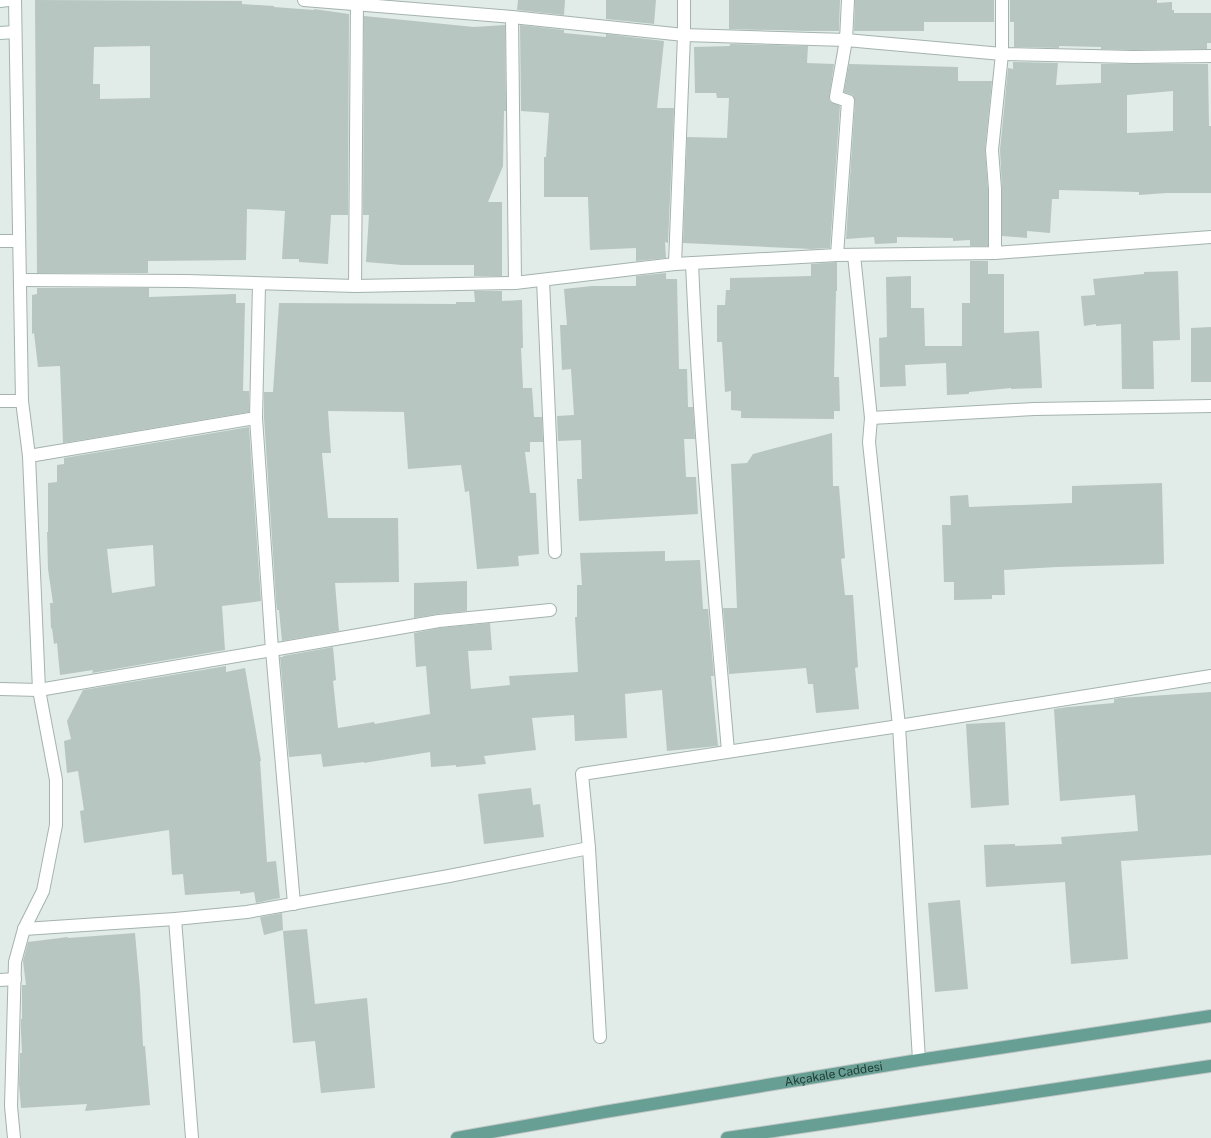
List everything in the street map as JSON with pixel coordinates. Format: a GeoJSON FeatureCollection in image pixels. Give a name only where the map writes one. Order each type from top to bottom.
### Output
{"type":"FeatureCollection","features":[{"type":"Feature","properties":{"kind":"main road","name":"Akçakale Caddesi"},"geometry":{"type":"LineString","coordinates":[[457,1138],[919,1060],[1211,1016]]}},
{"type":"Feature","properties":{"kind":"main road"},"geometry":{"type":"LineString","coordinates":[[728,1138],[1211,1066]]}},
{"type":"Feature","properties":{"kind":"street"},"geometry":{"type":"LineString","coordinates":[[0,1],[8,0]]}},
{"type":"Feature","properties":{"kind":"street"},"geometry":{"type":"LineString","coordinates":[[14,1138],[10,1106],[15,962],[24,929],[43,891],[56,825],[56,780],[38,690],[30,456],[22,401],[15,0]]}},
{"type":"Feature","properties":{"kind":"street"},"geometry":{"type":"LineString","coordinates":[[304,0],[357,2],[684,35],[846,40],[1002,54],[1133,57],[1211,56]]}},
{"type":"Feature","properties":{"kind":"street"},"geometry":{"type":"LineString","coordinates":[[675,264],[684,0]]}},
{"type":"Feature","properties":{"kind":"street"},"geometry":{"type":"LineString","coordinates":[[837,255],[848,101],[836,97],[846,40],[848,0]]}},
{"type":"Feature","properties":{"kind":"street"},"geometry":{"type":"LineString","coordinates":[[995,253],[995,189],[992,150],[1002,54],[1002,0]]}},
{"type":"Feature","properties":{"kind":"street"},"geometry":{"type":"LineString","coordinates":[[355,286],[357,2]]}},
{"type":"Feature","properties":{"kind":"street"},"geometry":{"type":"LineString","coordinates":[[512,17],[515,283]]}},
{"type":"Feature","properties":{"kind":"street"},"geometry":{"type":"LineString","coordinates":[[0,33],[15,32]]}},
{"type":"Feature","properties":{"kind":"street"},"geometry":{"type":"LineString","coordinates":[[20,280],[186,281],[355,286],[515,283],[675,264],[837,255],[995,253],[1211,236]]}},
{"type":"Feature","properties":{"kind":"street"},"geometry":{"type":"LineString","coordinates":[[0,241],[19,241]]}},
{"type":"Feature","properties":{"kind":"street"},"geometry":{"type":"LineString","coordinates":[[854,255],[871,418],[869,442],[899,726],[919,1060]]}},
{"type":"Feature","properties":{"kind":"street"},"geometry":{"type":"LineString","coordinates":[[692,263],[696,353],[707,507],[728,751]]}},
{"type":"Feature","properties":{"kind":"street"},"geometry":{"type":"LineString","coordinates":[[543,280],[555,552]]}},
{"type":"Feature","properties":{"kind":"street"},"geometry":{"type":"LineString","coordinates":[[259,284],[256,418],[272,650],[294,904]]}},
{"type":"Feature","properties":{"kind":"street"},"geometry":{"type":"LineString","coordinates":[[0,401],[22,401]]}},
{"type":"Feature","properties":{"kind":"street"},"geometry":{"type":"LineString","coordinates":[[871,418],[1034,409],[1211,406]]}},
{"type":"Feature","properties":{"kind":"street"},"geometry":{"type":"LineString","coordinates":[[30,456],[256,418]]}},
{"type":"Feature","properties":{"kind":"street"},"geometry":{"type":"LineString","coordinates":[[0,689],[38,690],[439,621],[550,610]]}},
{"type":"Feature","properties":{"kind":"street"},"geometry":{"type":"LineString","coordinates":[[600,1038],[589,848],[582,774],[899,726],[1211,676]]}},
{"type":"Feature","properties":{"kind":"street"},"geometry":{"type":"LineString","coordinates":[[24,929],[175,919],[247,912],[449,876],[589,848]]}},
{"type":"Feature","properties":{"kind":"street"},"geometry":{"type":"LineString","coordinates":[[175,919],[192,1138]]}},
{"type":"Feature","properties":{"kind":"street"},"geometry":{"type":"LineString","coordinates":[[0,980],[15,979]]}},
{"type":"Feature","properties":{"kind":"building"},"geometry":{"type":"Polygon","coordinates":[[[35,0],[242,1],[242,4],[314,9],[349,14],[348,215],[331,215],[328,264],[299,262],[299,259],[282,259],[285,211],[247,209],[246,260],[148,261],[148,273],[37,273],[35,0]],[[150,46],[94,47],[93,84],[100,84],[100,99],[150,98],[150,46]]]}},
{"type":"Feature","properties":{"kind":"building"},"geometry":{"type":"Polygon","coordinates":[[[518,0],[565,0],[564,15],[517,10],[518,0]]]}},
{"type":"Feature","properties":{"kind":"building"},"geometry":{"type":"Polygon","coordinates":[[[606,0],[656,0],[654,24],[606,19],[606,0]]]}},
{"type":"Feature","properties":{"kind":"building"},"geometry":{"type":"Polygon","coordinates":[[[729,0],[840,0],[839,31],[729,29],[729,0]]]}},
{"type":"Feature","properties":{"kind":"building"},"geometry":{"type":"Polygon","coordinates":[[[855,0],[994,0],[994,22],[924,22],[924,31],[854,31],[855,0]]]}},
{"type":"Feature","properties":{"kind":"building"},"geometry":{"type":"Polygon","coordinates":[[[1010,0],[1157,0],[1157,3],[1172,2],[1172,10],[1174,10],[1174,13],[1211,13],[1211,43],[1207,43],[1207,49],[1133,50],[1101,49],[1101,47],[1014,47],[1014,22],[1010,22],[1010,0]]]}},
{"type":"Feature","properties":{"kind":"building"},"geometry":{"type":"Polygon","coordinates":[[[364,16],[474,27],[505,25],[506,111],[504,111],[503,166],[488,202],[502,202],[502,276],[474,276],[474,265],[402,265],[366,262],[369,215],[363,215],[364,16]]]}},
{"type":"Feature","properties":{"kind":"building"},"geometry":{"type":"Polygon","coordinates":[[[520,25],[564,30],[564,33],[606,37],[606,34],[664,41],[657,108],[674,108],[668,243],[665,242],[666,258],[636,261],[636,248],[590,250],[588,197],[544,197],[544,157],[546,157],[549,113],[521,111],[520,25]]]}},
{"type":"Feature","properties":{"kind":"building"},"geometry":{"type":"Polygon","coordinates":[[[730,44],[808,46],[807,63],[834,64],[829,99],[831,102],[840,106],[830,248],[811,249],[683,243],[687,137],[727,138],[729,98],[717,98],[716,93],[695,93],[694,47],[730,46],[730,44]]]}},
{"type":"Feature","properties":{"kind":"building"},"geometry":{"type":"Polygon","coordinates":[[[1013,62],[1058,63],[1056,85],[1101,83],[1101,64],[1208,64],[1209,126],[1211,126],[1211,193],[1166,193],[1139,195],[1139,192],[1059,190],[1059,199],[1052,199],[1050,233],[1027,231],[1027,238],[1002,236],[1000,150],[1008,68],[1013,69],[1013,62]],[[1173,91],[1127,95],[1127,133],[1173,131],[1173,91]]]}},
{"type":"Feature","properties":{"kind":"building"},"geometry":{"type":"Polygon","coordinates":[[[849,64],[958,67],[958,81],[992,81],[985,149],[988,189],[988,246],[970,246],[970,240],[953,241],[953,238],[897,237],[897,243],[875,244],[874,237],[846,239],[855,102],[853,95],[844,92],[849,64]]]}},
{"type":"Feature","properties":{"kind":"building"},"geometry":{"type":"Polygon","coordinates":[[[970,261],[988,261],[988,274],[1004,274],[1004,333],[1039,331],[1042,388],[1011,388],[969,392],[969,394],[947,395],[946,363],[905,365],[906,386],[880,387],[879,338],[887,337],[886,277],[911,276],[911,308],[924,308],[925,346],[962,346],[962,303],[970,303],[970,261]]]}},
{"type":"Feature","properties":{"kind":"building"},"geometry":{"type":"Polygon","coordinates":[[[837,262],[834,377],[839,377],[840,411],[834,411],[834,419],[741,418],[741,411],[731,410],[731,391],[725,392],[722,342],[717,342],[717,305],[725,305],[726,290],[730,290],[730,278],[811,276],[811,264],[837,262]]]}},
{"type":"Feature","properties":{"kind":"building"},"geometry":{"type":"Polygon","coordinates":[[[1178,271],[1180,340],[1153,341],[1154,389],[1122,389],[1121,324],[1096,326],[1096,324],[1084,326],[1081,296],[1095,295],[1093,279],[1144,274],[1144,272],[1178,271]]]}},
{"type":"Feature","properties":{"kind":"building"},"geometry":{"type":"Polygon","coordinates":[[[666,273],[666,279],[677,279],[679,369],[687,369],[688,407],[693,407],[695,439],[684,439],[686,477],[696,477],[698,514],[579,521],[577,479],[582,479],[581,440],[558,441],[557,416],[574,415],[571,369],[562,370],[560,325],[567,325],[564,289],[592,286],[636,286],[636,276],[666,273]]]}},
{"type":"Feature","properties":{"kind":"building"},"geometry":{"type":"Polygon","coordinates":[[[37,288],[149,288],[149,297],[236,294],[236,303],[245,303],[243,391],[249,391],[249,412],[63,443],[60,366],[38,367],[34,333],[32,334],[32,295],[37,294],[37,288]]]}},
{"type":"Feature","properties":{"kind":"building"},"geometry":{"type":"Polygon","coordinates":[[[474,291],[502,291],[502,301],[522,300],[523,348],[521,348],[523,388],[532,388],[534,417],[542,417],[543,442],[530,442],[530,452],[525,452],[530,493],[536,493],[539,554],[518,556],[519,566],[477,569],[469,491],[465,492],[461,465],[408,469],[404,412],[328,411],[331,453],[322,453],[328,518],[398,518],[399,582],[335,583],[339,631],[282,641],[279,610],[277,610],[276,600],[264,418],[264,392],[273,392],[279,303],[456,304],[456,302],[475,302],[474,291]]]}},
{"type":"Feature","properties":{"kind":"building"},"geometry":{"type":"Polygon","coordinates":[[[1211,327],[1211,382],[1191,382],[1191,328],[1211,327]]]}},
{"type":"Feature","properties":{"kind":"building"},"geometry":{"type":"Polygon","coordinates":[[[249,427],[261,601],[222,606],[225,650],[92,673],[93,670],[60,675],[57,643],[54,644],[52,628],[51,629],[50,603],[53,603],[48,569],[47,532],[48,483],[57,482],[57,465],[64,464],[64,458],[249,427]],[[153,545],[107,549],[112,593],[155,586],[153,545]]]}},
{"type":"Feature","properties":{"kind":"building"},"geometry":{"type":"Polygon","coordinates":[[[832,433],[833,486],[839,486],[845,558],[841,559],[845,595],[853,595],[858,667],[855,668],[859,709],[816,713],[813,684],[808,684],[806,668],[729,674],[723,608],[737,608],[731,464],[747,463],[753,454],[832,433]]]}},
{"type":"Feature","properties":{"kind":"building"},"geometry":{"type":"Polygon","coordinates":[[[1162,483],[1164,564],[1004,570],[1005,595],[992,595],[992,599],[954,600],[954,582],[944,582],[942,525],[951,525],[950,496],[968,495],[969,507],[1072,503],[1072,486],[1162,483]]]}},
{"type":"Feature","properties":{"kind":"building"},"geometry":{"type":"Polygon","coordinates":[[[665,551],[665,561],[700,560],[703,609],[708,609],[714,676],[711,676],[718,746],[667,751],[662,690],[625,694],[627,738],[575,741],[574,715],[532,718],[536,750],[484,756],[486,764],[456,767],[456,765],[431,767],[430,752],[364,763],[323,767],[321,754],[289,757],[280,657],[333,647],[336,680],[333,681],[338,728],[374,722],[375,724],[430,714],[426,666],[416,667],[414,633],[440,628],[490,623],[492,650],[468,651],[471,689],[510,685],[509,676],[578,672],[575,617],[577,617],[577,585],[582,585],[580,553],[665,551]]]}},
{"type":"Feature","properties":{"kind":"building"},"geometry":{"type":"Polygon","coordinates":[[[467,581],[467,611],[414,618],[414,583],[467,581]]]}},
{"type":"Feature","properties":{"kind":"building"},"geometry":{"type":"Polygon","coordinates":[[[226,666],[226,672],[245,668],[261,761],[267,862],[276,861],[280,898],[256,903],[254,892],[240,894],[240,891],[185,895],[183,874],[172,875],[169,830],[84,843],[80,811],[84,810],[78,771],[67,773],[64,741],[71,739],[67,721],[83,690],[226,666]]]}},
{"type":"Feature","properties":{"kind":"building"},"geometry":{"type":"Polygon","coordinates":[[[1211,692],[1211,855],[1121,861],[1128,959],[1071,964],[1065,882],[986,887],[984,845],[1015,844],[1015,846],[1062,844],[1061,837],[1138,831],[1135,795],[1060,801],[1054,709],[1114,703],[1114,699],[1120,698],[1211,692]]]}},
{"type":"Feature","properties":{"kind":"building"},"geometry":{"type":"Polygon","coordinates":[[[1005,722],[1009,805],[971,808],[966,724],[1005,722]]]}},
{"type":"Feature","properties":{"kind":"building"},"geometry":{"type":"Polygon","coordinates":[[[531,788],[533,805],[540,804],[544,837],[484,844],[478,794],[531,788]]]}},
{"type":"Feature","properties":{"kind":"building"},"geometry":{"type":"Polygon","coordinates":[[[960,900],[968,989],[935,992],[928,903],[960,900]]]}},
{"type":"Feature","properties":{"kind":"building"},"geometry":{"type":"Polygon","coordinates":[[[282,913],[283,930],[264,935],[260,917],[282,913]]]}},
{"type":"Feature","properties":{"kind":"building"},"geometry":{"type":"Polygon","coordinates":[[[307,929],[315,1004],[367,998],[375,1088],[321,1093],[315,1041],[293,1043],[283,931],[307,929]]]}},
{"type":"Feature","properties":{"kind":"building"},"geometry":{"type":"Polygon","coordinates":[[[135,933],[143,1046],[145,1046],[150,1105],[85,1111],[87,1104],[21,1108],[19,1084],[20,1053],[22,1053],[22,985],[26,985],[23,961],[28,942],[68,937],[135,933]]]}}]}
